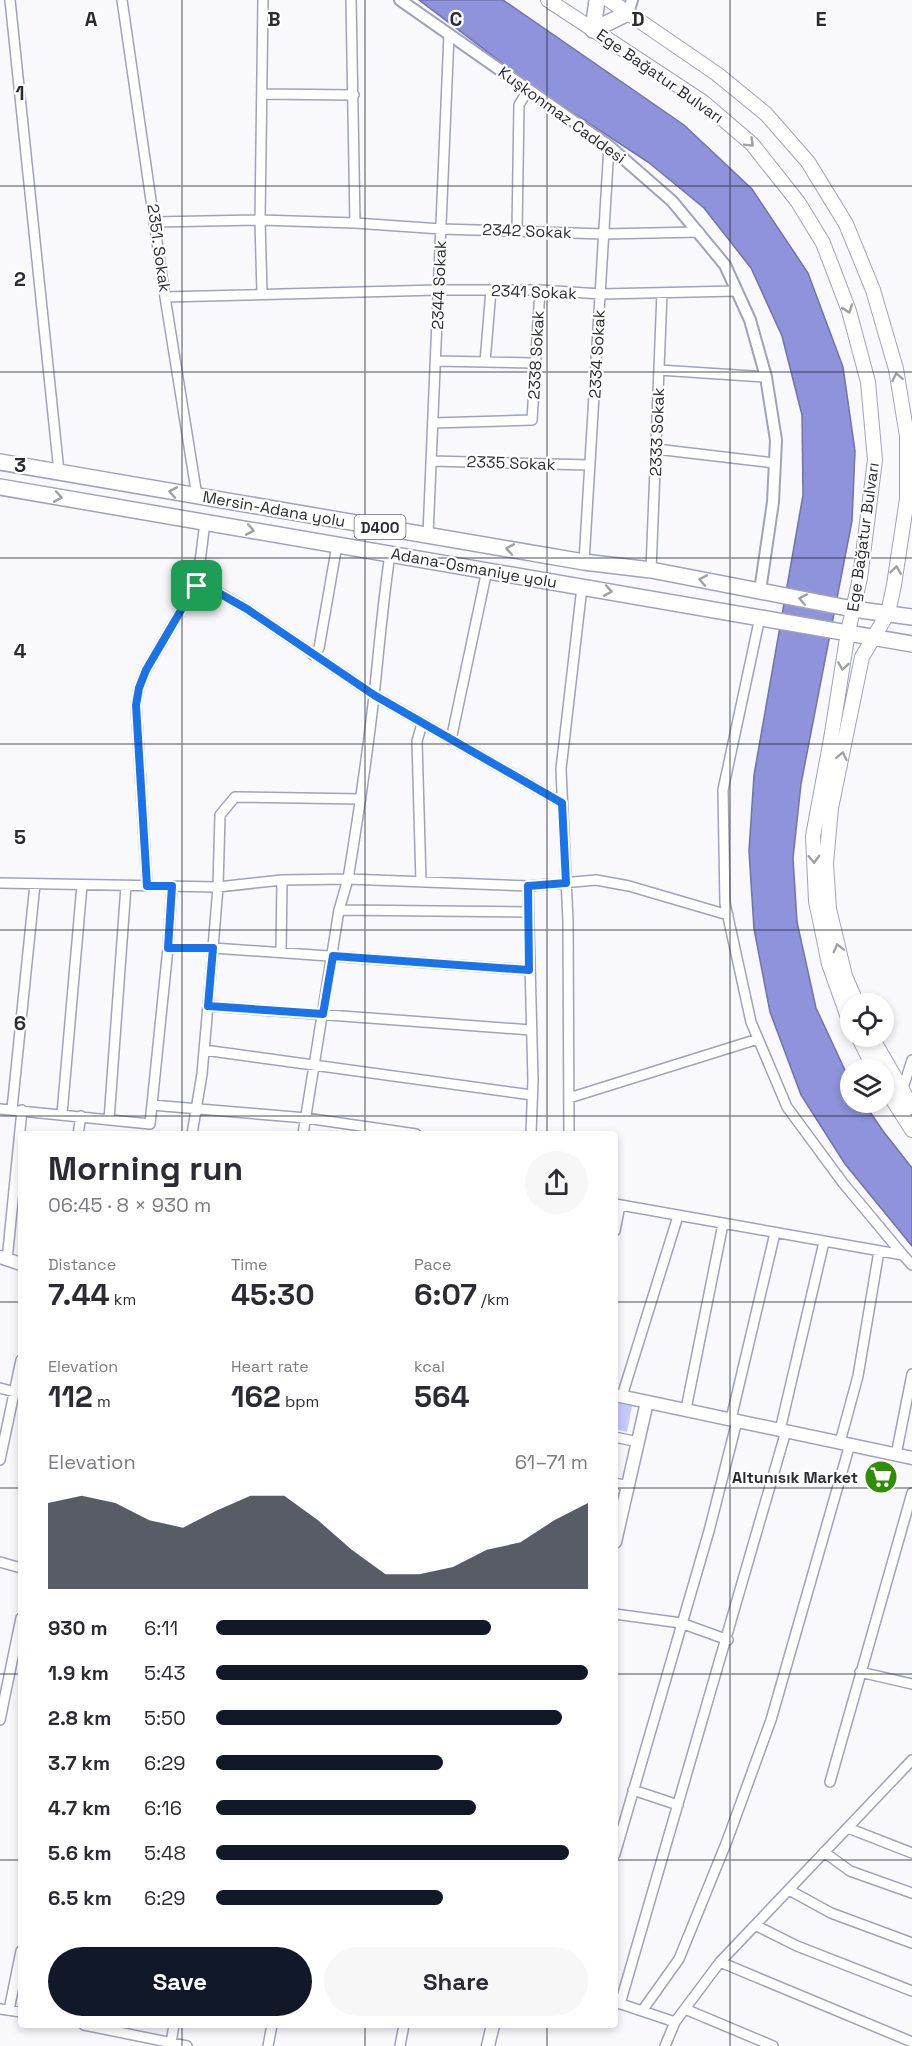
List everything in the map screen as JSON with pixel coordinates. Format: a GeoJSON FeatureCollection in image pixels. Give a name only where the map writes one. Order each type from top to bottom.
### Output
{"type":"FeatureCollection","features":[{"type":"Feature","properties":{"kind":"highway"},"geometry":{"type":"LineString","coordinates":[[593,30],[597,0]]}},
{"type":"Feature","properties":{"kind":"highway"},"geometry":{"type":"LineString","coordinates":[[593,30],[630,7]]}},
{"type":"Feature","properties":{"kind":"highway","name":"Mersin-Adana yolu"},"geometry":{"type":"LineString","coordinates":[[0,462],[584,562],[651,570],[760,591]]}},
{"type":"Feature","properties":{"kind":"highway","name":"Adana-Osmaniye yolu"},"geometry":{"type":"LineString","coordinates":[[0,487],[912,644]]}},
{"type":"Feature","properties":{"kind":"highway","name":"D400"},"geometry":{"type":"LineString","coordinates":[[760,591],[912,617]]}},
{"type":"Feature","properties":{"kind":"main road","name":"Ege Bağatur Bulvarı"},"geometry":{"type":"LineString","coordinates":[[548,0],[703,102],[752,144],[798,202],[823,243],[849,311],[868,382],[876,460],[867,532],[849,608],[831,740],[813,836],[816,901],[829,964],[840,995]]}},
{"type":"Feature","properties":{"kind":"main road","name":"Ege Bağatur Bulvarı"},"geometry":{"type":"LineString","coordinates":[[609,0],[630,7],[717,74],[766,114],[808,162],[846,224],[873,290],[896,369],[907,436],[907,499],[888,613],[862,657],[831,808],[826,863],[829,909],[845,976],[852,993]]}},
{"type":"Feature","properties":{"kind":"main road"},"geometry":{"type":"LineString","coordinates":[[877,1047],[912,1107]]}},
{"type":"Feature","properties":{"kind":"main road"},"geometry":{"type":"LineString","coordinates":[[894,1103],[912,1130]]}},
{"type":"Feature","properties":{"kind":"main road"},"geometry":{"type":"LineString","coordinates":[[618,1396],[912,1458]]}},
{"type":"Feature","properties":{"kind":"main road"},"geometry":{"type":"LineString","coordinates":[[618,1514],[621,1485],[638,1442],[646,1402]]}},
{"type":"Feature","properties":{"kind":"main road"},"geometry":{"type":"LineString","coordinates":[[488,2046],[492,2028]]}},
{"type":"Feature","properties":{"kind":"street"},"geometry":{"type":"LineString","coordinates":[[10,0],[59,472]]}},
{"type":"Feature","properties":{"kind":"street","name":"2351. Sokak"},"geometry":{"type":"LineString","coordinates":[[122,0],[165,297],[197,496]]}},
{"type":"Feature","properties":{"kind":"street"},"geometry":{"type":"LineString","coordinates":[[262,294],[260,219],[263,0]]}},
{"type":"Feature","properties":{"kind":"street"},"geometry":{"type":"LineString","coordinates":[[351,0],[355,223]]}},
{"type":"Feature","properties":{"kind":"street","name":"Kuşkonmaz Caddesi"},"geometry":{"type":"LineString","coordinates":[[400,0],[609,146],[672,201],[725,265],[750,320],[766,377],[776,440],[772,502],[760,591]]}},
{"type":"Feature","properties":{"kind":"street","name":"2344 Sokak"},"geometry":{"type":"LineString","coordinates":[[428,535],[449,34]]}},
{"type":"Feature","properties":{"kind":"street"},"geometry":{"type":"LineString","coordinates":[[517,231],[519,105],[528,90]]}},
{"type":"Feature","properties":{"kind":"street"},"geometry":{"type":"LineString","coordinates":[[262,94],[354,94]]}},
{"type":"Feature","properties":{"kind":"street","name":"2334 Sokak"},"geometry":{"type":"LineString","coordinates":[[584,562],[609,146]]}},
{"type":"Feature","properties":{"kind":"street","name":"2342 Sokak"},"geometry":{"type":"LineString","coordinates":[[155,222],[260,219],[441,229],[604,234],[699,232]]}},
{"type":"Feature","properties":{"kind":"street","name":"2341 Sokak"},"geometry":{"type":"LineString","coordinates":[[165,297],[438,290],[540,290],[601,294],[737,291]]}},
{"type":"Feature","properties":{"kind":"street"},"geometry":{"type":"LineString","coordinates":[[485,362],[491,290]]}},
{"type":"Feature","properties":{"kind":"street","name":"2338 Sokak"},"geometry":{"type":"LineString","coordinates":[[433,423],[532,420],[540,290]]}},
{"type":"Feature","properties":{"kind":"street","name":"2333 Sokak"},"geometry":{"type":"LineString","coordinates":[[651,570],[662,293]]}},
{"type":"Feature","properties":{"kind":"street"},"geometry":{"type":"LineString","coordinates":[[436,361],[536,363]]}},
{"type":"Feature","properties":{"kind":"street"},"geometry":{"type":"LineString","coordinates":[[659,370],[766,377]]}},
{"type":"Feature","properties":{"kind":"street"},"geometry":{"type":"LineString","coordinates":[[656,449],[775,463]]}},
{"type":"Feature","properties":{"kind":"street","name":"2335 Sokak"},"geometry":{"type":"LineString","coordinates":[[431,461],[590,465]]}},
{"type":"Feature","properties":{"kind":"street"},"geometry":{"type":"LineString","coordinates":[[197,586],[205,522]]}},
{"type":"Feature","properties":{"kind":"street"},"geometry":{"type":"LineString","coordinates":[[313,655],[319,648],[337,545]]}},
{"type":"Feature","properties":{"kind":"street"},"geometry":{"type":"LineString","coordinates":[[304,1131],[339,910],[348,879],[361,799],[390,554]]}},
{"type":"Feature","properties":{"kind":"street"},"geometry":{"type":"LineString","coordinates":[[451,740],[487,570]]}},
{"type":"Feature","properties":{"kind":"street"},"geometry":{"type":"LineString","coordinates":[[147,886],[136,705],[146,670],[189,592],[197,586],[210,588],[247,609],[374,695],[562,803]]}},
{"type":"Feature","properties":{"kind":"street"},"geometry":{"type":"LineString","coordinates":[[569,1131],[568,933],[561,769],[582,587]]}},
{"type":"Feature","properties":{"kind":"street"},"geometry":{"type":"LineString","coordinates":[[760,617],[723,790],[725,903],[751,1023],[786,1107],[843,1183],[912,1265]]}},
{"type":"Feature","properties":{"kind":"street"},"geometry":{"type":"LineString","coordinates":[[421,882],[417,741],[422,724]]}},
{"type":"Feature","properties":{"kind":"street"},"geometry":{"type":"LineString","coordinates":[[193,1131],[208,1006],[218,886],[220,814],[235,797],[361,799]]}},
{"type":"Feature","properties":{"kind":"street"},"geometry":{"type":"LineString","coordinates":[[0,883],[218,886],[282,880],[348,879],[528,886],[596,880],[728,915]]}},
{"type":"Feature","properties":{"kind":"street"},"geometry":{"type":"LineString","coordinates":[[281,952],[282,880]]}},
{"type":"Feature","properties":{"kind":"street"},"geometry":{"type":"LineString","coordinates":[[12,1109],[35,884]]}},
{"type":"Feature","properties":{"kind":"street"},"geometry":{"type":"LineString","coordinates":[[62,1114],[81,885]]}},
{"type":"Feature","properties":{"kind":"street"},"geometry":{"type":"LineString","coordinates":[[109,1119],[126,886]]}},
{"type":"Feature","properties":{"kind":"street"},"geometry":{"type":"LineString","coordinates":[[0,1109],[150,1124],[172,886]]}},
{"type":"Feature","properties":{"kind":"street"},"geometry":{"type":"LineString","coordinates":[[528,886],[531,1131]]}},
{"type":"Feature","properties":{"kind":"street"},"geometry":{"type":"LineString","coordinates":[[339,910],[528,912]]}},
{"type":"Feature","properties":{"kind":"street"},"geometry":{"type":"LineString","coordinates":[[168,948],[281,952],[529,970]]}},
{"type":"Feature","properties":{"kind":"street"},"geometry":{"type":"LineString","coordinates":[[208,1006],[531,1030]]}},
{"type":"Feature","properties":{"kind":"street"},"geometry":{"type":"LineString","coordinates":[[569,1098],[758,1039]]}},
{"type":"Feature","properties":{"kind":"street"},"geometry":{"type":"LineString","coordinates":[[204,1050],[532,1095]]}},
{"type":"Feature","properties":{"kind":"street"},"geometry":{"type":"LineString","coordinates":[[897,1108],[912,1060]]}},
{"type":"Feature","properties":{"kind":"street"},"geometry":{"type":"LineString","coordinates":[[152,1105],[306,1118],[365,1130]]}},
{"type":"Feature","properties":{"kind":"street"},"geometry":{"type":"LineString","coordinates":[[19,1131],[22,1110]]}},
{"type":"Feature","properties":{"kind":"street"},"geometry":{"type":"LineString","coordinates":[[78,1131],[81,1116]]}},
{"type":"Feature","properties":{"kind":"street"},"geometry":{"type":"LineString","coordinates":[[132,1131],[133,1122]]}},
{"type":"Feature","properties":{"kind":"street"},"geometry":{"type":"LineString","coordinates":[[4,1259],[18,1143]]}},
{"type":"Feature","properties":{"kind":"street"},"geometry":{"type":"LineString","coordinates":[[618,1205],[903,1255]]}},
{"type":"Feature","properties":{"kind":"street"},"geometry":{"type":"LineString","coordinates":[[618,1396],[678,1216]]}},
{"type":"Feature","properties":{"kind":"street"},"geometry":{"type":"LineString","coordinates":[[686,1409],[723,1224]]}},
{"type":"Feature","properties":{"kind":"street"},"geometry":{"type":"LineString","coordinates":[[618,1843],[709,1531],[775,1233]]}},
{"type":"Feature","properties":{"kind":"street"},"geometry":{"type":"LineString","coordinates":[[618,2000],[728,1640],[783,1430],[824,1242]]}},
{"type":"Feature","properties":{"kind":"street"},"geometry":{"type":"LineString","coordinates":[[642,2011],[679,1959],[727,1841],[771,1720],[845,1443],[879,1251]]}},
{"type":"Feature","properties":{"kind":"street"},"geometry":{"type":"LineString","coordinates":[[896,1455],[912,1374]]}},
{"type":"Feature","properties":{"kind":"street"},"geometry":{"type":"LineString","coordinates":[[0,1460],[18,1376]]}},
{"type":"Feature","properties":{"kind":"street"},"geometry":{"type":"LineString","coordinates":[[0,1388],[15,1392]]}},
{"type":"Feature","properties":{"kind":"street"},"geometry":{"type":"LineString","coordinates":[[618,1438],[638,1442]]}},
{"type":"Feature","properties":{"kind":"street"},"geometry":{"type":"LineString","coordinates":[[830,1782],[912,1493]]}},
{"type":"Feature","properties":{"kind":"street"},"geometry":{"type":"LineString","coordinates":[[0,1562],[18,1567]]}},
{"type":"Feature","properties":{"kind":"street"},"geometry":{"type":"LineString","coordinates":[[618,1614],[681,1623],[728,1640]]}},
{"type":"Feature","properties":{"kind":"street"},"geometry":{"type":"LineString","coordinates":[[0,1720],[18,1645]]}},
{"type":"Feature","properties":{"kind":"street"},"geometry":{"type":"LineString","coordinates":[[860,1672],[912,1684]]}},
{"type":"Feature","properties":{"kind":"street"},"geometry":{"type":"LineString","coordinates":[[665,2046],[675,2022],[720,1962],[912,1760]]}},
{"type":"Feature","properties":{"kind":"street"},"geometry":{"type":"LineString","coordinates":[[633,1790],[678,1804]]}},
{"type":"Feature","properties":{"kind":"street"},"geometry":{"type":"LineString","coordinates":[[848,1828],[912,1852]]}},
{"type":"Feature","properties":{"kind":"street"},"geometry":{"type":"LineString","coordinates":[[824,1852],[850,1871],[912,1893]]}},
{"type":"Feature","properties":{"kind":"street"},"geometry":{"type":"LineString","coordinates":[[789,1890],[831,1914],[912,1943]]}},
{"type":"Feature","properties":{"kind":"street"},"geometry":{"type":"LineString","coordinates":[[755,1925],[798,1946],[912,1991]]}},
{"type":"Feature","properties":{"kind":"street"},"geometry":{"type":"LineString","coordinates":[[5,2010],[18,1962]]}},
{"type":"Feature","properties":{"kind":"street"},"geometry":{"type":"LineString","coordinates":[[720,1962],[912,2042]]}},
{"type":"Feature","properties":{"kind":"street"},"geometry":{"type":"LineString","coordinates":[[618,2003],[675,2022]]}},
{"type":"Feature","properties":{"kind":"street"},"geometry":{"type":"LineString","coordinates":[[685,2009],[773,2046]]}},
{"type":"Feature","properties":{"kind":"street"},"geometry":{"type":"LineString","coordinates":[[98,2028],[136,2036],[149,2042],[187,2046]]}},
{"type":"Feature","properties":{"kind":"street"},"geometry":{"type":"LineString","coordinates":[[136,2036],[137,2028]]}},
{"type":"Feature","properties":{"kind":"street"},"geometry":{"type":"LineString","coordinates":[[171,2043],[174,2028]]}},
{"type":"Feature","properties":{"kind":"street"},"geometry":{"type":"LineString","coordinates":[[268,2046],[271,2028]]}},
{"type":"Feature","properties":{"kind":"street"},"geometry":{"type":"LineString","coordinates":[[400,2046],[403,2028]]}},
{"type":"Feature","properties":{"kind":"shaded area"},"geometry":{"type":"Polygon","coordinates":[[[419,0],[503,0],[684,125],[752,189],[808,273],[843,367],[855,451],[852,521],[801,784],[793,858],[797,922],[816,1008],[840,1060],[840,1113],[871,1113],[912,1168],[912,1246],[845,1164],[801,1095],[770,1012],[754,929],[749,851],[754,775],[803,495],[802,415],[782,336],[751,268],[704,208],[648,162],[535,88],[419,0]]]}},
{"type":"Feature","properties":{"kind":"shaded area"},"geometry":{"type":"Polygon","coordinates":[[[618,1404],[632,1406],[627,1432],[618,1430],[618,1404]]]}},
{"type":"Feature","properties":{"kind":"place","name":"Altunısık Market"},"geometry":{"type":"Point","coordinates":[881,1477]}},
{"type":"Feature","properties":{"kind":"route"},"geometry":{"type":"LineString","coordinates":[[197,586],[210,588],[247,609],[374,695],[562,803],[566,883],[528,886],[529,970],[333,956],[323,1014],[208,1006],[213,948],[168,948],[172,886],[147,886],[136,705],[146,670],[189,592],[197,586]]}}]}
